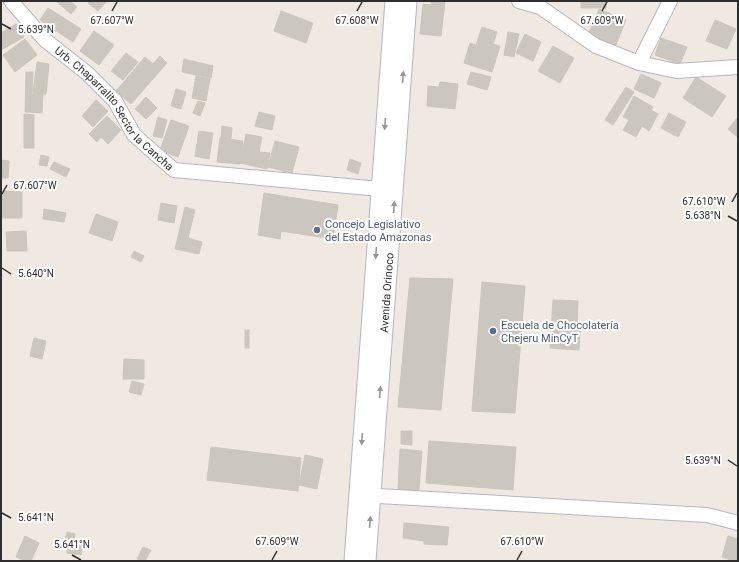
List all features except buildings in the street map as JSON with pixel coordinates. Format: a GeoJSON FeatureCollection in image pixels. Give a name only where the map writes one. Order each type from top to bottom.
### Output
{"type":"FeatureCollection","features":[{"type":"Feature","properties":{"kind":"street","name":"Urb. Chaparralito Sector la Cancha"},"geometry":{"type":"LineString","coordinates":[[11,1],[45,40],[87,73],[115,101],[134,135],[174,170],[380,189]]}},
{"type":"Feature","properties":{"kind":"street","name":"Avenida Orinoco"},"geometry":{"type":"LineString","coordinates":[[368,561],[365,496],[380,189],[394,1]]}},
{"type":"Feature","properties":{"kind":"street","name":"Avenida Orinoco"},"geometry":{"type":"LineString","coordinates":[[354,561],[365,496],[408,1]]}},
{"type":"Feature","properties":{"kind":"street"},"geometry":{"type":"LineString","coordinates":[[519,1],[540,7],[596,46],[639,63],[676,71],[738,67]]}},
{"type":"Feature","properties":{"kind":"street"},"geometry":{"type":"LineString","coordinates":[[639,63],[670,1]]}},
{"type":"Feature","properties":{"kind":"street"},"geometry":{"type":"LineString","coordinates":[[365,496],[707,515],[738,523]]}},
{"type":"Feature","properties":{"kind":"place","name":"Concejo Legislativo del Estado Amazonas"},"geometry":{"type":"Point","coordinates":[317,230]}},
{"type":"Feature","properties":{"kind":"place","name":"Escuela de Chocolatería Chejeru MinCyT"},"geometry":{"type":"Point","coordinates":[493,331]}}]}
